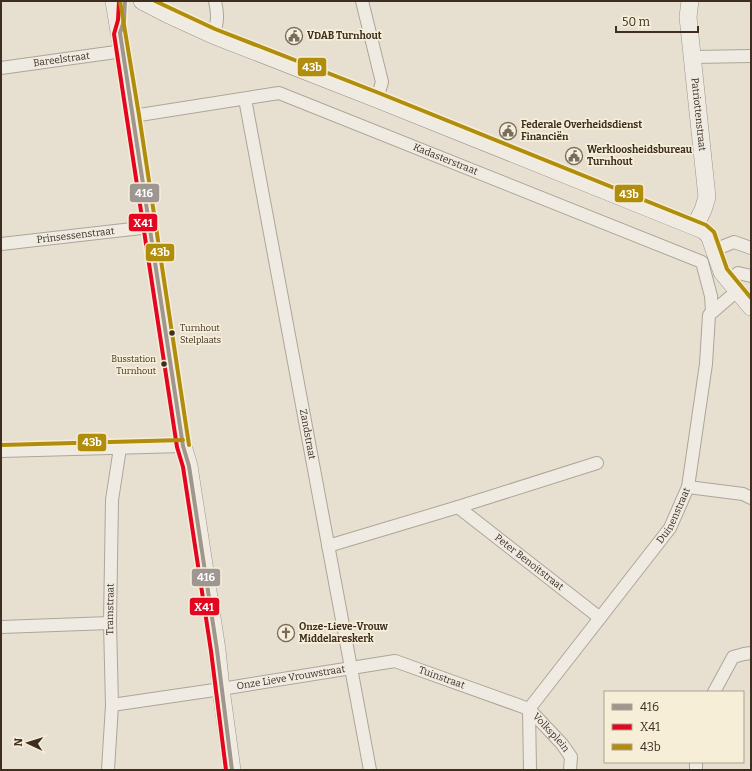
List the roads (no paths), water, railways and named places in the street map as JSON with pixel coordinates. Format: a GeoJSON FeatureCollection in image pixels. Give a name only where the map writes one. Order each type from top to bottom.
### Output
{"type":"FeatureCollection","features":[{"type":"Feature","properties":{"kind":"street"},"geometry":{"type":"LineString","coordinates":[[114,1],[134,116],[183,446],[189,466],[217,650],[220,689],[232,770]]}},
{"type":"Feature","properties":{"kind":"street"},"geometry":{"type":"LineString","coordinates":[[120,33],[124,21],[125,1]]}},
{"type":"Feature","properties":{"kind":"street"},"geometry":{"type":"LineString","coordinates":[[142,1],[213,35],[703,230],[709,235],[722,272],[751,308]]}},
{"type":"Feature","properties":{"kind":"street"},"geometry":{"type":"LineString","coordinates":[[153,1],[167,14]]}},
{"type":"Feature","properties":{"kind":"street"},"geometry":{"type":"LineString","coordinates":[[213,35],[217,24],[215,1]]}},
{"type":"Feature","properties":{"kind":"street"},"geometry":{"type":"LineString","coordinates":[[362,1],[382,82],[377,99]]}},
{"type":"Feature","properties":{"kind":"street","name":"Patriottenstraat"},"geometry":{"type":"LineString","coordinates":[[690,1],[688,17],[706,197],[703,210],[695,226]]}},
{"type":"Feature","properties":{"kind":"street","name":"Bareelstraat"},"geometry":{"type":"LineString","coordinates":[[1,68],[123,51]]}},
{"type":"Feature","properties":{"kind":"street"},"geometry":{"type":"LineString","coordinates":[[693,57],[751,56]]}},
{"type":"Feature","properties":{"kind":"street","name":"Kadasterstraat"},"geometry":{"type":"LineString","coordinates":[[134,116],[279,93],[702,262],[711,296],[712,311]]}},
{"type":"Feature","properties":{"kind":"street","name":"Zandstraat"},"geometry":{"type":"LineString","coordinates":[[245,99],[370,770]]}},
{"type":"Feature","properties":{"kind":"street","name":"Prinsessenstraat"},"geometry":{"type":"LineString","coordinates":[[1,244],[150,226]]}},
{"type":"Feature","properties":{"kind":"street"},"geometry":{"type":"LineString","coordinates":[[714,250],[734,242],[751,248]]}},
{"type":"Feature","properties":{"kind":"street"},"geometry":{"type":"LineString","coordinates":[[712,311],[733,286],[738,273],[751,276]]}},
{"type":"Feature","properties":{"kind":"street","name":"Duinenstraat"},"geometry":{"type":"LineString","coordinates":[[529,709],[670,528],[688,486],[706,364],[709,315],[712,311]]}},
{"type":"Feature","properties":{"kind":"street"},"geometry":{"type":"LineString","coordinates":[[1,450],[183,446]]}},
{"type":"Feature","properties":{"kind":"street","name":"Tramstraat"},"geometry":{"type":"LineString","coordinates":[[108,770],[112,705],[110,623],[112,500],[120,448]]}},
{"type":"Feature","properties":{"kind":"street"},"geometry":{"type":"LineString","coordinates":[[328,546],[597,463]]}},
{"type":"Feature","properties":{"kind":"street"},"geometry":{"type":"LineString","coordinates":[[688,486],[743,494],[751,498]]}},
{"type":"Feature","properties":{"kind":"street","name":"Peter Benoitstraat"},"geometry":{"type":"LineString","coordinates":[[458,507],[600,618]]}},
{"type":"Feature","properties":{"kind":"street"},"geometry":{"type":"LineString","coordinates":[[1,627],[110,623]]}},
{"type":"Feature","properties":{"kind":"street"},"geometry":{"type":"LineString","coordinates":[[715,691],[733,658],[751,653]]}},
{"type":"Feature","properties":{"kind":"street","name":"Tuinstraat"},"geometry":{"type":"LineString","coordinates":[[352,668],[395,661],[529,709]]}},
{"type":"Feature","properties":{"kind":"street","name":"Onze Lieve Vrouwstraat"},"geometry":{"type":"LineString","coordinates":[[112,705],[352,668]]}},
{"type":"Feature","properties":{"kind":"street","name":"Volksplein"},"geometry":{"type":"LineString","coordinates":[[529,709],[530,770]]}},
{"type":"Feature","properties":{"kind":"street","name":"Volksplein"},"geometry":{"type":"LineString","coordinates":[[529,709],[562,744],[571,757],[570,770]]}},
{"type":"Feature","properties":{"kind":"place","name":"VDAB Turnhout"},"geometry":{"type":"Point","coordinates":[294,36]}},
{"type":"Feature","properties":{"kind":"place","name":"Federale Overheidsdienst Financiën"},"geometry":{"type":"Point","coordinates":[508,131]}},
{"type":"Feature","properties":{"kind":"place","name":"Werkloosheidsbureau Turnhout"},"geometry":{"type":"Point","coordinates":[574,156]}},
{"type":"Feature","properties":{"kind":"place","name":"Turnhout Stelplaats"},"geometry":{"type":"Point","coordinates":[172,333]}},
{"type":"Feature","properties":{"kind":"place","name":"Busstation Turnhout"},"geometry":{"type":"Point","coordinates":[164,364]}},
{"type":"Feature","properties":{"kind":"place","name":"Onze-Lieve-Vrouw Middelareskerk"},"geometry":{"type":"Point","coordinates":[286,633]}}]}
